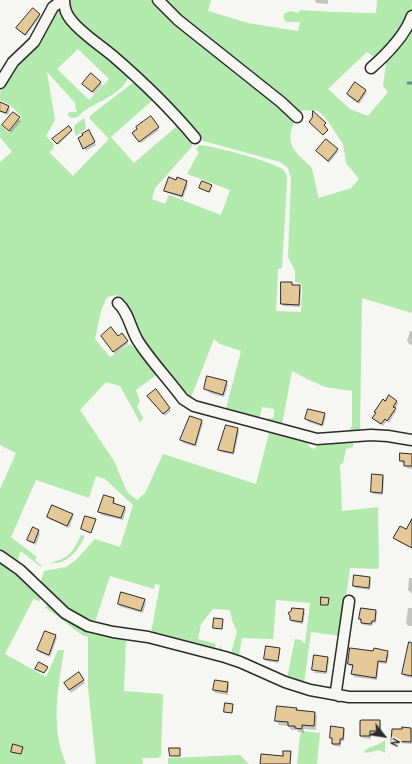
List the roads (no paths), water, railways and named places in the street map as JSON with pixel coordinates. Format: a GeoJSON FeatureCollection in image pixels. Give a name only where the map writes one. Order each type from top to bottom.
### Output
{"type":"FeatureCollection","features":[{"type":"Feature","properties":{"kind":"street"},"geometry":{"type":"LineString","coordinates":[[0,83],[13,62],[34,42],[52,7],[64,0],[66,11],[74,24],[100,44],[162,101],[195,138]]}},
{"type":"Feature","properties":{"kind":"street"},"geometry":{"type":"LineString","coordinates":[[158,0],[178,20],[281,102],[297,117]]}},
{"type":"Feature","properties":{"kind":"street"},"geometry":{"type":"LineString","coordinates":[[371,68],[383,58],[402,35],[412,16]]}},
{"type":"Feature","properties":{"kind":"street"},"geometry":{"type":"LineString","coordinates":[[118,303],[125,312],[135,337],[142,347],[183,399],[188,403],[316,438],[371,435],[412,440]]}},
{"type":"Feature","properties":{"kind":"street"},"geometry":{"type":"LineString","coordinates":[[0,556],[30,579],[65,612],[88,626],[100,630],[148,637],[184,645],[240,662],[285,682],[310,690],[339,696],[379,698],[412,697]]}},
{"type":"Feature","properties":{"kind":"street"},"geometry":{"type":"LineString","coordinates":[[339,696],[336,691],[349,601]]}}]}
